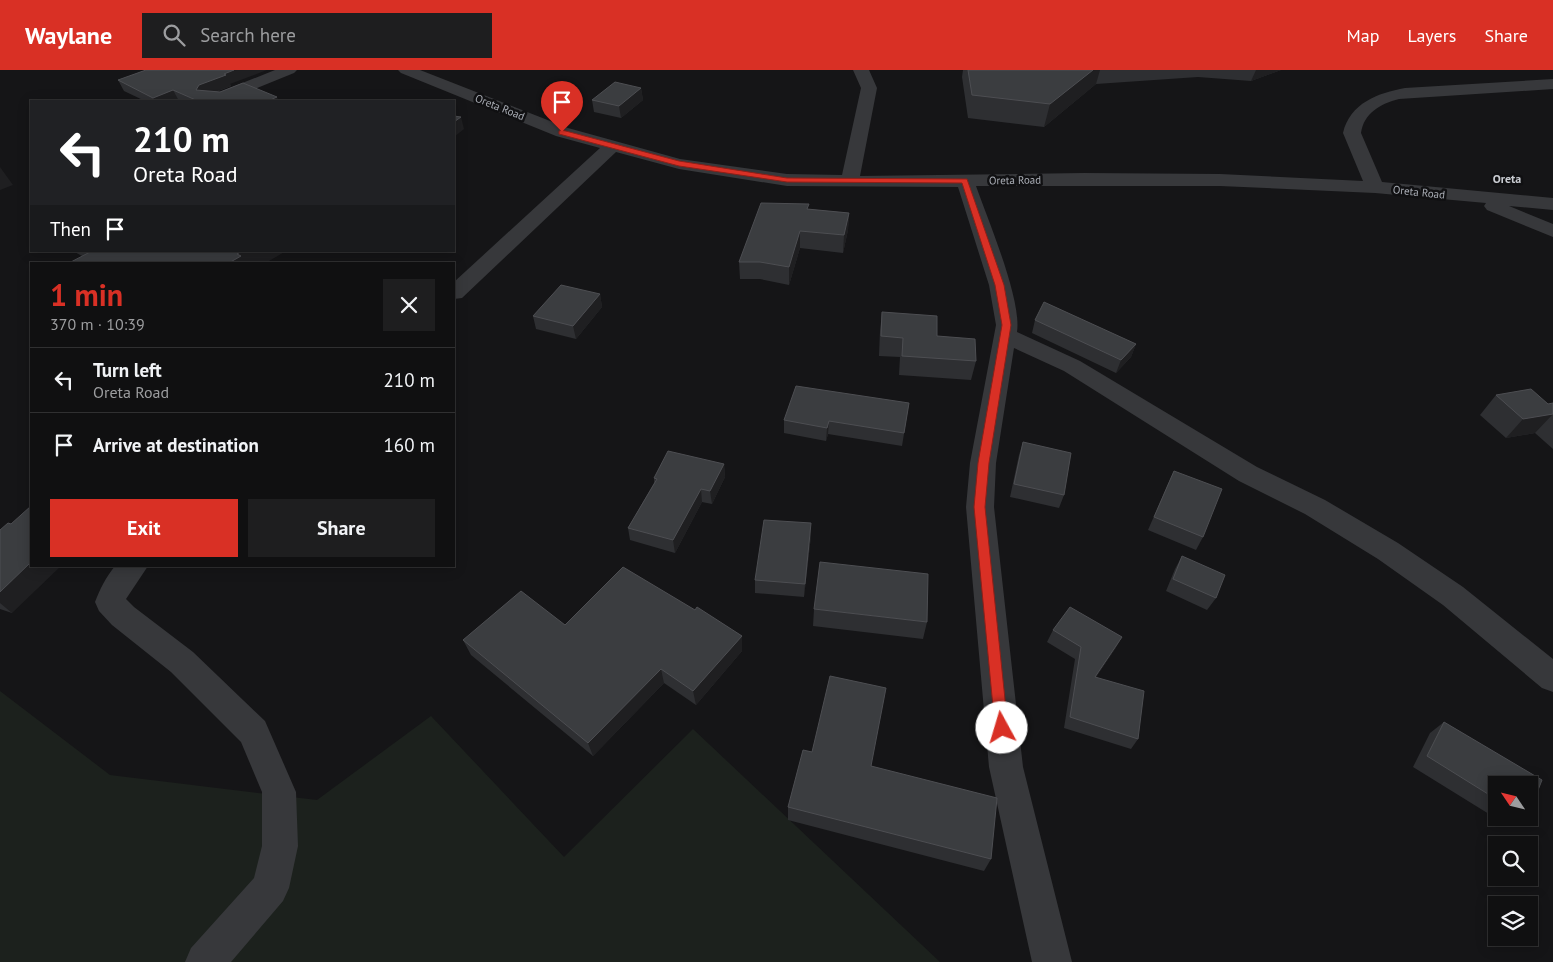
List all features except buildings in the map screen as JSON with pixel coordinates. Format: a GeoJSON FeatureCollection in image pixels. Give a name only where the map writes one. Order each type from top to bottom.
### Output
{"type":"FeatureCollection","features":[{"type":"Feature","properties":{"kind":"street"},"geometry":{"type":"LineString","coordinates":[[214,100],[289,70]]}},
{"type":"Feature","properties":{"kind":"street","name":"Oreta Road"},"geometry":{"type":"LineString","coordinates":[[406,70],[562,132],[679,164],[787,180],[1220,180],[1375,187],[1553,204]]}},
{"type":"Feature","properties":{"kind":"street"},"geometry":{"type":"LineString","coordinates":[[850,181],[869,88],[861,70]]}},
{"type":"Feature","properties":{"kind":"street"},"geometry":{"type":"LineString","coordinates":[[1375,187],[1352,133],[1352,125],[1357,116],[1378,101],[1389,96],[1414,93],[1553,84]]}},
{"type":"Feature","properties":{"kind":"street"},"geometry":{"type":"LineString","coordinates":[[455,293],[612,146]]}},
{"type":"Feature","properties":{"kind":"street"},"geometry":{"type":"LineString","coordinates":[[965,181],[1000,285],[1007,325],[983,463],[980,507],[983,552],[1006,767],[1052,962]]}},
{"type":"Feature","properties":{"kind":"street"},"geometry":{"type":"LineString","coordinates":[[1490,199],[1491,204],[1496,207],[1553,231]]}},
{"type":"Feature","properties":{"kind":"street"},"geometry":{"type":"LineString","coordinates":[[1005,335],[1072,366],[1248,474],[1315,507],[1388,552],[1453,596],[1553,678]]}},
{"type":"Feature","properties":{"kind":"street"},"geometry":{"type":"LineString","coordinates":[[133,567],[113,591],[110,602],[124,616],[182,662],[253,732],[279,792],[280,846],[270,888],[204,962]]}},
{"type":"Feature","properties":{"kind":"shaded area"},"geometry":{"type":"Polygon","coordinates":[[[0,691],[110,775],[317,800],[431,716],[564,857],[693,729],[940,962],[0,962],[0,691]]]}},
{"type":"Feature","properties":{"kind":"district","name":"Oreta"},"geometry":{"type":"Point","coordinates":[1507,178]}},
{"type":"Feature","properties":{"kind":"route"},"geometry":{"type":"LineString","coordinates":[[562,132],[679,164],[787,180],[965,181],[1000,285],[1007,325],[983,463],[980,507],[1002,728]]}}]}
